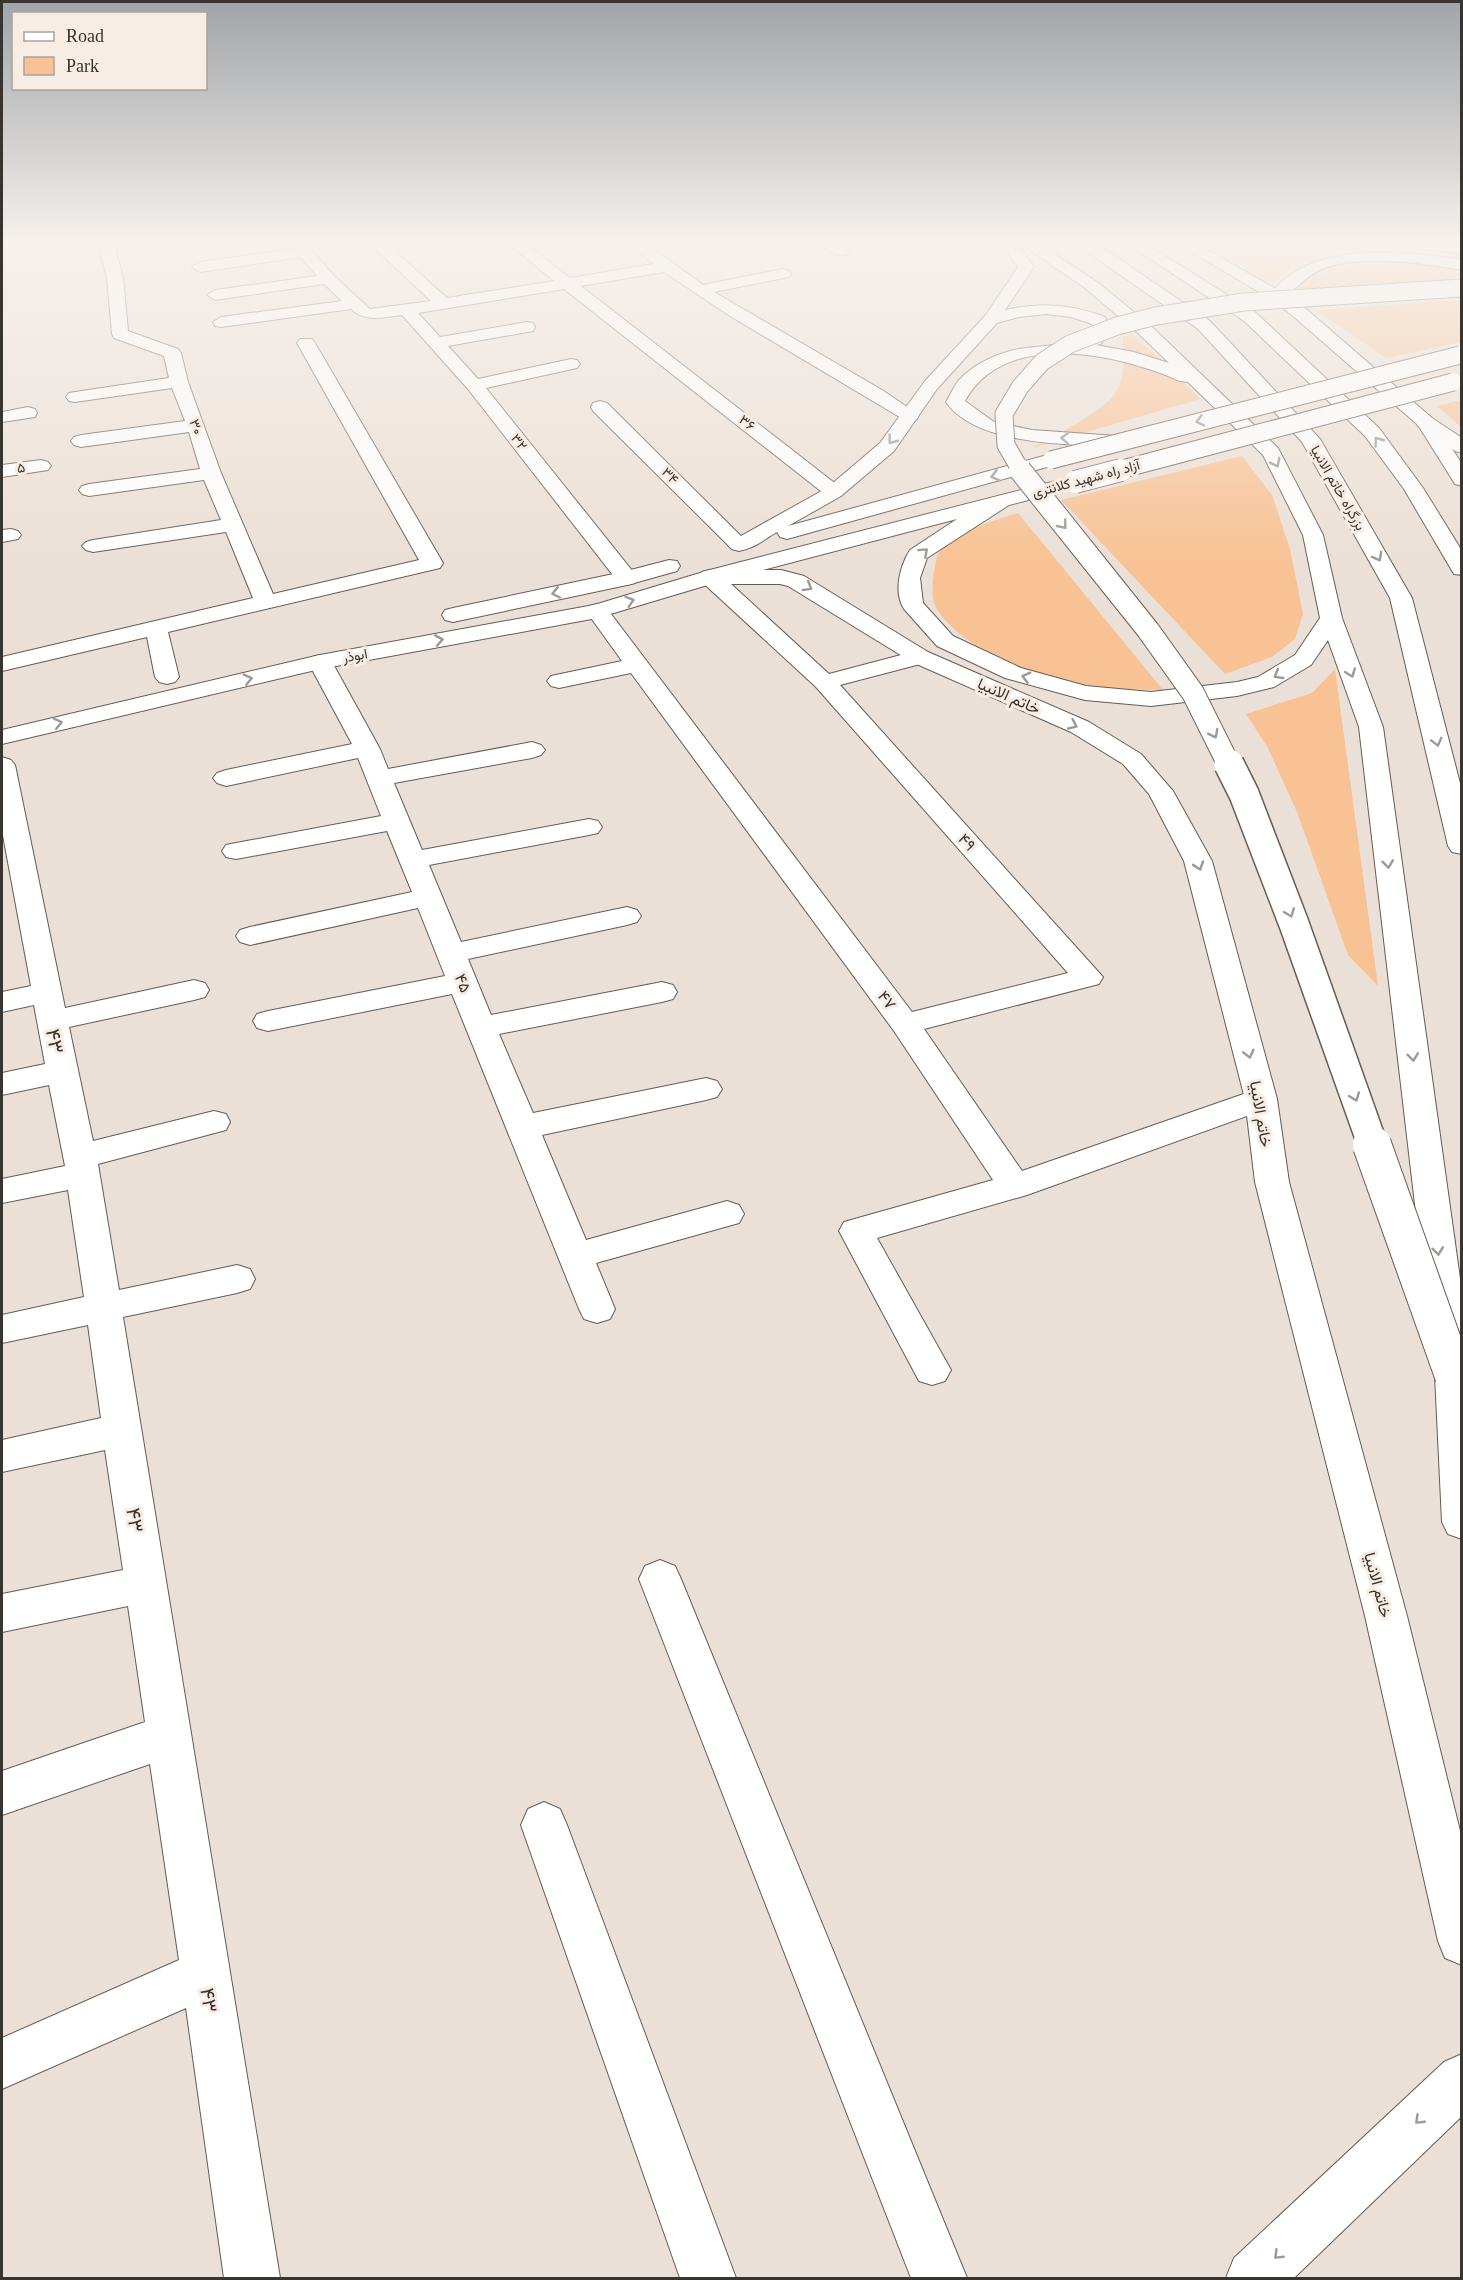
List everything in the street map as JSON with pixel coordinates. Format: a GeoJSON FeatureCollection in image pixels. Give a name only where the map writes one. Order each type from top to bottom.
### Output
{"type":"FeatureCollection","features":[{"type":"Feature","properties":{"kind":"main road","name":"۳۰"},"geometry":{"type":"LineString","coordinates":[[167,350],[172,352],[179,382],[231,525],[266,602]]}},
{"type":"Feature","properties":{"kind":"main road"},"geometry":{"type":"LineString","coordinates":[[2,664],[432,563],[310,350]]}},
{"type":"Feature","properties":{"kind":"main road","name":"۳۲"},"geometry":{"type":"LineString","coordinates":[[443,350],[474,385],[627,578]]}},
{"type":"Feature","properties":{"kind":"main road","name":"۳۶"},"geometry":{"type":"LineString","coordinates":[[654,350],[834,492]]}},
{"type":"Feature","properties":{"kind":"main road"},"geometry":{"type":"LineString","coordinates":[[801,350],[910,416]]}},
{"type":"Feature","properties":{"kind":"main road"},"geometry":{"type":"LineString","coordinates":[[707,563],[834,492],[887,447],[931,385],[962,350]]}},
{"type":"Feature","properties":{"kind":"main road"},"geometry":{"type":"LineString","coordinates":[[1044,350],[1021,353],[984,367],[965,383],[955,402],[988,426],[1032,436],[1124,441]]}},
{"type":"Feature","properties":{"kind":"main road"},"geometry":{"type":"LineString","coordinates":[[1060,350],[1042,362],[1020,387],[1004,414],[1006,445],[1022,474],[1148,630],[1193,693],[1244,794],[1294,924],[1454,1375]]}},
{"type":"Feature","properties":{"kind":"main road"},"geometry":{"type":"LineString","coordinates":[[1095,350],[1136,357],[1165,366],[1206,387]]}},
{"type":"Feature","properties":{"kind":"main road"},"geometry":{"type":"LineString","coordinates":[[1167,350],[1271,452],[1313,535],[1331,618],[1371,727],[1454,1375],[1461,1522]]}},
{"type":"Feature","properties":{"kind":"main road"},"geometry":{"type":"LineString","coordinates":[[1228,350],[1310,439],[1401,598],[1461,846]]}},
{"type":"Feature","properties":{"kind":"main road"},"geometry":{"type":"LineString","coordinates":[[1285,350],[1372,432],[1413,488],[1461,569]]}},
{"type":"Feature","properties":{"kind":"main road"},"geometry":{"type":"LineString","coordinates":[[1343,350],[1425,422],[1461,447]]}},
{"type":"Feature","properties":{"kind":"main road","name":"آزاد راه شهید کلانتری"},"geometry":{"type":"LineString","coordinates":[[739,546],[1051,460],[1461,354]]}},
{"type":"Feature","properties":{"kind":"main road"},"geometry":{"type":"LineString","coordinates":[[474,385],[571,364]]}},
{"type":"Feature","properties":{"kind":"main road","name":"آزاد راه شهید کلانتری"},"geometry":{"type":"LineString","coordinates":[[707,563],[1002,501],[1457,381]]}},
{"type":"Feature","properties":{"kind":"main road"},"geometry":{"type":"LineString","coordinates":[[75,397],[179,382]]}},
{"type":"Feature","properties":{"kind":"main road","name":"۳۴"},"geometry":{"type":"LineString","coordinates":[[600,407],[739,546]]}},
{"type":"Feature","properties":{"kind":"main road"},"geometry":{"type":"LineString","coordinates":[[2,417],[28,414]]}},
{"type":"Feature","properties":{"kind":"main road"},"geometry":{"type":"LineString","coordinates":[[1425,422],[1461,480]]}},
{"type":"Feature","properties":{"kind":"main road"},"geometry":{"type":"LineString","coordinates":[[81,441],[196,425]]}},
{"type":"Feature","properties":{"kind":"main road","name":"۵"},"geometry":{"type":"LineString","coordinates":[[2,471],[41,466]]}},
{"type":"Feature","properties":{"kind":"main road"},"geometry":{"type":"LineString","coordinates":[[89,490],[211,473]]}},
{"type":"Feature","properties":{"kind":"main road"},"geometry":{"type":"LineString","coordinates":[[1002,501],[918,555],[909,578],[912,604],[945,641],[1013,673],[1085,693],[1151,699],[1237,689],[1266,682],[1303,660],[1331,618]]}},
{"type":"Feature","properties":{"kind":"main road"},"geometry":{"type":"LineString","coordinates":[[93,546],[231,525]]}},
{"type":"Feature","properties":{"kind":"main road","name":"ابوذر"},"geometry":{"type":"LineString","coordinates":[[2,716],[167,677],[627,578],[707,563]]}},
{"type":"Feature","properties":{"kind":"main road","name":"ابوذر"},"geometry":{"type":"LineString","coordinates":[[2,737],[320,662],[597,611],[707,563]]}},
{"type":"Feature","properties":{"kind":"main road","name":"خاتم الانبیا"},"geometry":{"type":"LineString","coordinates":[[707,563],[796,580],[920,657],[1080,727],[1132,759],[1160,791],[1198,861],[1261,1099],[1272,1182],[1386,1616],[1461,1941]]}},
{"type":"Feature","properties":{"kind":"main road","name":"۴۹"},"geometry":{"type":"LineString","coordinates":[[707,563],[824,682],[1088,977],[905,1024]]}},
{"type":"Feature","properties":{"kind":"main road","name":"۴۷"},"geometry":{"type":"LineString","coordinates":[[597,611],[905,1024],[1016,1186]]}},
{"type":"Feature","properties":{"kind":"main road"},"geometry":{"type":"LineString","coordinates":[[156,628],[167,677]]}},
{"type":"Feature","properties":{"kind":"main road"},"geometry":{"type":"LineString","coordinates":[[824,682],[920,657]]}},
{"type":"Feature","properties":{"kind":"main road","name":"۴۵"},"geometry":{"type":"LineString","coordinates":[[320,662],[367,749],[597,1309]]}},
{"type":"Feature","properties":{"kind":"main road"},"geometry":{"type":"LineString","coordinates":[[559,681],[636,665]]}},
{"type":"Feature","properties":{"kind":"main road"},"geometry":{"type":"LineString","coordinates":[[226,778],[367,749]]}},
{"type":"Feature","properties":{"kind":"main road"},"geometry":{"type":"LineString","coordinates":[[379,778],[532,750]]}},
{"type":"Feature","properties":{"kind":"main road","name":"۴۳"},"geometry":{"type":"LineString","coordinates":[[2,765],[80,1166],[252,2278]]}},
{"type":"Feature","properties":{"kind":"main road"},"geometry":{"type":"LineString","coordinates":[[236,851],[397,821]]}},
{"type":"Feature","properties":{"kind":"main road"},"geometry":{"type":"LineString","coordinates":[[413,860],[589,827]]}},
{"type":"Feature","properties":{"kind":"main road"},"geometry":{"type":"LineString","coordinates":[[250,936],[428,897]]}},
{"type":"Feature","properties":{"kind":"main road"},"geometry":{"type":"LineString","coordinates":[[451,952],[627,916]]}},
{"type":"Feature","properties":{"kind":"main road"},"geometry":{"type":"LineString","coordinates":[[268,1020],[462,982]]}},
{"type":"Feature","properties":{"kind":"main road"},"geometry":{"type":"LineString","coordinates":[[2,1002],[48,1007],[194,990]]}},
{"type":"Feature","properties":{"kind":"main road"},"geometry":{"type":"LineString","coordinates":[[481,1027],[662,992]]}},
{"type":"Feature","properties":{"kind":"main road"},"geometry":{"type":"LineString","coordinates":[[2,1084],[61,1072]]}},
{"type":"Feature","properties":{"kind":"main road"},"geometry":{"type":"LineString","coordinates":[[522,1128],[706,1089]]}},
{"type":"Feature","properties":{"kind":"main road"},"geometry":{"type":"LineString","coordinates":[[932,1370],[856,1231],[1016,1186],[1261,1099]]}},
{"type":"Feature","properties":{"kind":"main road"},"geometry":{"type":"LineString","coordinates":[[2,1191],[214,1122]]}},
{"type":"Feature","properties":{"kind":"main road"},"geometry":{"type":"LineString","coordinates":[[575,1256],[726,1214]]}},
{"type":"Feature","properties":{"kind":"main road"},"geometry":{"type":"LineString","coordinates":[[2,1329],[237,1279]]}},
{"type":"Feature","properties":{"kind":"main road"},"geometry":{"type":"LineString","coordinates":[[2,1456],[121,1430]]}},
{"type":"Feature","properties":{"kind":"main road"},"geometry":{"type":"LineString","coordinates":[[660,1579],[939,2278]]}},
{"type":"Feature","properties":{"kind":"main road"},"geometry":{"type":"LineString","coordinates":[[2,1613],[145,1584]]}},
{"type":"Feature","properties":{"kind":"main road"},"geometry":{"type":"LineString","coordinates":[[2,1793],[168,1736]]}},
{"type":"Feature","properties":{"kind":"main road"},"geometry":{"type":"LineString","coordinates":[[544,1825],[708,2278]]}},
{"type":"Feature","properties":{"kind":"main road"},"geometry":{"type":"LineString","coordinates":[[2,2064],[205,1974]]}},
{"type":"Feature","properties":{"kind":"main road"},"geometry":{"type":"LineString","coordinates":[[1254,2278],[1461,2080]]}},
{"type":"Feature","properties":{"kind":"green space"},"geometry":{"type":"Polygon","coordinates":[[[1123,350],[1151,350],[1200,399],[1032,448],[1080,422],[1104,405],[1119,387],[1123,350]]]}},
{"type":"Feature","properties":{"kind":"green space"},"geometry":{"type":"Polygon","coordinates":[[[1375,350],[1422,350],[1386,358],[1375,350]]]}},
{"type":"Feature","properties":{"kind":"green space"},"geometry":{"type":"Polygon","coordinates":[[[1462,400],[1461,427],[1437,406],[1462,400]]]}},
{"type":"Feature","properties":{"kind":"green space"},"geometry":{"type":"Polygon","coordinates":[[[1242,456],[1272,495],[1290,549],[1303,614],[1295,639],[1272,657],[1225,674],[1061,500],[1242,456]]]}},
{"type":"Feature","properties":{"kind":"green space"},"geometry":{"type":"Polygon","coordinates":[[[1018,513],[1163,690],[1086,685],[1047,678],[1001,660],[978,647],[944,619],[933,599],[933,579],[938,554],[943,547],[962,534],[986,523],[1018,513]]]}},
{"type":"Feature","properties":{"kind":"green space"},"geometry":{"type":"Polygon","coordinates":[[[1335,669],[1378,986],[1348,955],[1297,812],[1268,748],[1246,714],[1312,693],[1335,669]]]}}]}
